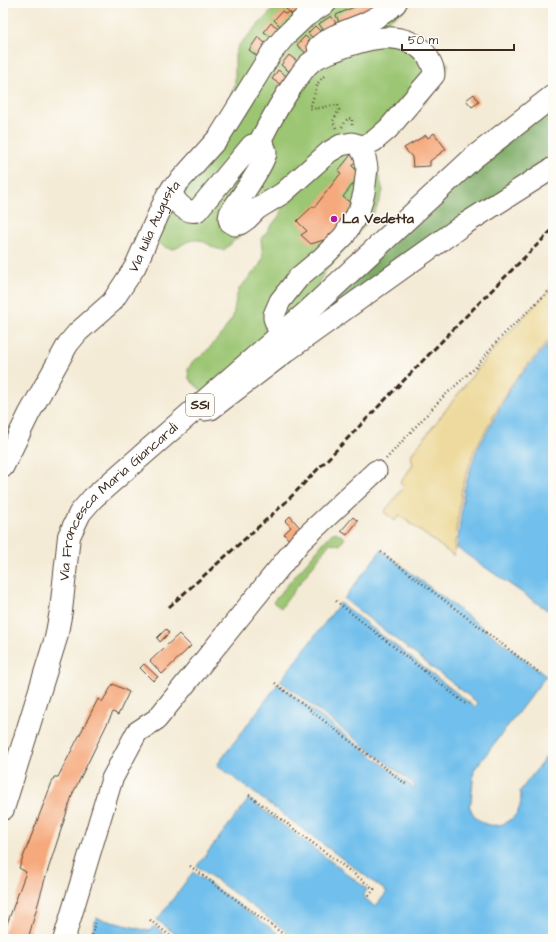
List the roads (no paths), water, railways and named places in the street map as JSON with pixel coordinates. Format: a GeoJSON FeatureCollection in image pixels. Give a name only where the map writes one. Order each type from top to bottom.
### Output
{"type":"FeatureCollection","features":[{"type":"Feature","properties":{"kind":"main road","name":"Via Francesca Maria Giancardi"},"geometry":{"type":"LineString","coordinates":[[3,808],[56,638],[61,611],[69,536],[80,513],[93,498],[202,408],[473,158],[553,96]]}},
{"type":"Feature","properties":{"kind":"street","name":"Via Iulia Augusta"},"geometry":{"type":"LineString","coordinates":[[3,467],[29,414],[68,344],[78,332],[112,302],[135,267],[165,198],[172,188],[219,137],[268,57],[286,35],[305,17],[326,3]]}},
{"type":"Feature","properties":{"kind":"street"},"geometry":{"type":"LineString","coordinates":[[319,67],[313,51],[320,44],[341,32],[366,23],[391,8],[396,3]]}},
{"type":"Feature","properties":{"kind":"street"},"geometry":{"type":"LineString","coordinates":[[172,188],[172,194],[176,200],[187,210],[194,212],[197,211],[207,197],[252,145],[259,143],[293,83],[319,67],[324,55],[366,40],[381,38],[403,40],[412,43],[420,48],[427,56],[434,70],[434,75],[388,129],[365,146]]}},
{"type":"Feature","properties":{"kind":"street"},"geometry":{"type":"LineString","coordinates":[[259,143],[264,147],[266,153],[259,167],[230,213],[228,219],[235,225],[240,224],[257,209],[283,193],[329,152],[341,145],[355,143],[365,146]]}},
{"type":"Feature","properties":{"kind":"street"},"geometry":{"type":"LineString","coordinates":[[280,336],[274,314],[280,301],[299,277],[323,257],[344,236],[359,211],[364,193],[367,168],[365,146]]}},
{"type":"Feature","properties":{"kind":"street"},"geometry":{"type":"LineString","coordinates":[[202,408],[212,409],[287,351],[463,225],[553,168]]}},
{"type":"Feature","properties":{"kind":"street"},"geometry":{"type":"LineString","coordinates":[[64,939],[112,778],[137,732],[157,719],[301,541],[376,471]]}},
{"type":"Feature","properties":{"kind":"water"},"geometry":{"type":"Polygon","coordinates":[[[553,338],[553,614],[457,548],[464,490],[476,452],[513,384],[553,338]]]}},
{"type":"Feature","properties":{"kind":"water"},"geometry":{"type":"Polygon","coordinates":[[[381,550],[546,676],[474,770],[471,803],[469,804],[474,815],[482,822],[491,825],[501,824],[510,820],[517,813],[520,803],[520,791],[553,748],[553,939],[297,939],[197,866],[249,799],[367,889],[363,896],[375,907],[387,892],[217,765],[278,684],[414,788],[415,785],[280,681],[340,603],[475,707],[478,703],[344,599],[381,550]]]}},
{"type":"Feature","properties":{"kind":"water"},"geometry":{"type":"Polygon","coordinates":[[[193,872],[286,939],[182,939],[157,920],[193,872]]]}},
{"type":"Feature","properties":{"kind":"water"},"geometry":{"type":"Polygon","coordinates":[[[96,918],[149,931],[154,926],[170,939],[91,939],[96,918]]]}},
{"type":"Feature","properties":{"kind":"railway"},"geometry":{"type":"LineString","coordinates":[[169,607],[285,503],[473,309],[553,229]]}},
{"type":"Feature","properties":{"kind":"place","name":"La Vedetta"},"geometry":{"type":"Point","coordinates":[334,219]}}]}
